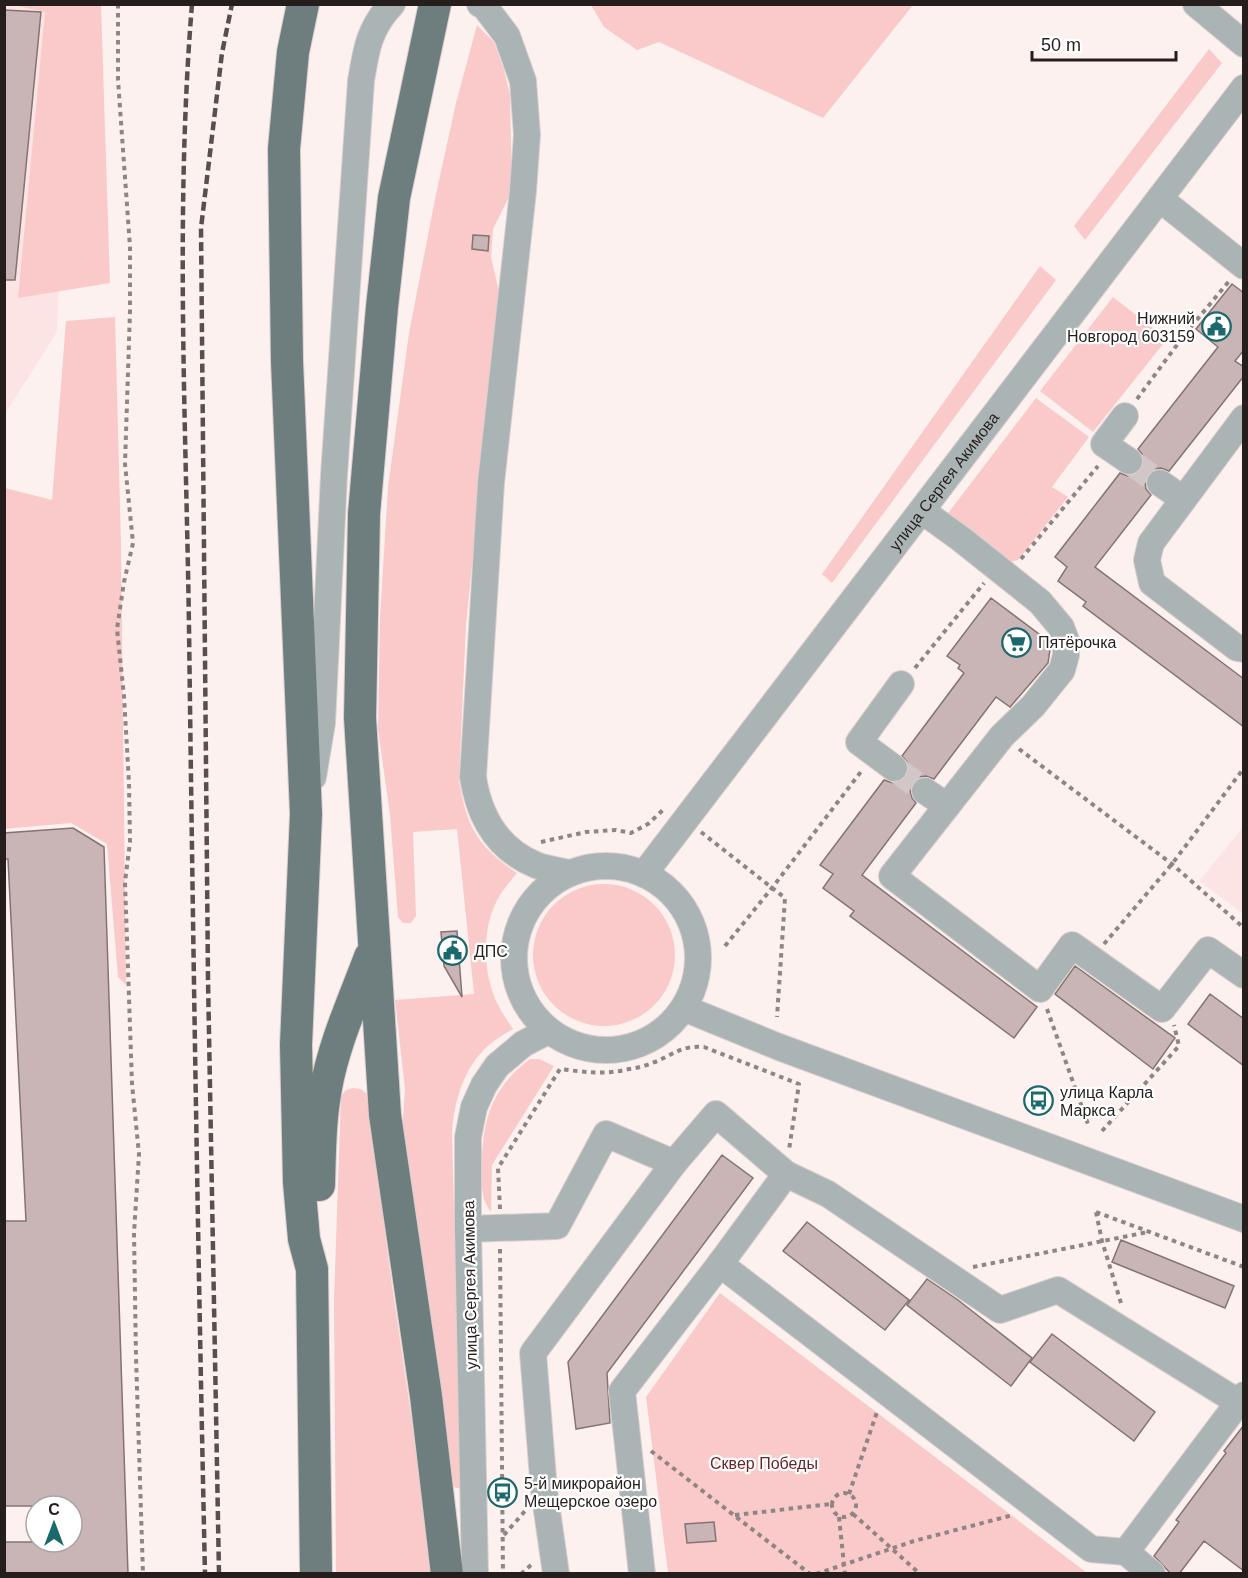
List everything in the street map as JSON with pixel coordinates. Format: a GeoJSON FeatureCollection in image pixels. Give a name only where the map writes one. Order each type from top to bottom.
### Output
{"type":"FeatureCollection","features":[{"type":"Feature","properties":{"kind":"main road"},"geometry":{"type":"LineString","coordinates":[[303,4],[293,52],[284,149],[287,361],[306,814],[296,1045],[299,1182],[304,1239],[312,1269]]}},
{"type":"Feature","properties":{"kind":"main road"},"geometry":{"type":"LineString","coordinates":[[433,13],[394,198],[382,307],[364,514],[360,718],[385,1115],[426,1396],[447,1574]]}},
{"type":"Feature","properties":{"kind":"main road"},"geometry":{"type":"LineString","coordinates":[[316,1574],[312,1269],[318,1208],[321,1129],[326,1087],[339,1039],[373,948]]}},
{"type":"Feature","properties":{"kind":"street"},"geometry":{"type":"LineString","coordinates":[[306,814],[322,723],[334,475],[361,81],[366,47],[382,16],[392,4]]}},
{"type":"Feature","properties":{"kind":"street"},"geometry":{"type":"LineString","coordinates":[[480,4],[485,7],[507,36],[523,81],[527,135],[491,483],[473,777],[482,814],[495,834],[510,849],[536,865],[568,873]]}},
{"type":"Feature","properties":{"kind":"street"},"geometry":{"type":"LineString","coordinates":[[1196,4],[1244,44]]}},
{"type":"Feature","properties":{"kind":"street","name":"улица Сергея Акимова"},"geometry":{"type":"LineString","coordinates":[[644,874],[1244,88]]}},
{"type":"Feature","properties":{"kind":"street"},"geometry":{"type":"LineString","coordinates":[[1160,199],[1243,265]]}},
{"type":"Feature","properties":{"kind":"street"},"geometry":{"type":"LineString","coordinates":[[1120,455],[1104,444],[1125,416]]}},
{"type":"Feature","properties":{"kind":"street"},"geometry":{"type":"LineString","coordinates":[[1244,418],[1151,543],[1147,560],[1152,583],[1237,648],[1244,649]]}},
{"type":"Feature","properties":{"kind":"street"},"geometry":{"type":"LineString","coordinates":[[1160,483],[1183,499]]}},
{"type":"Feature","properties":{"kind":"street"},"geometry":{"type":"LineString","coordinates":[[922,511],[1040,602],[1061,627],[1066,640],[1066,655],[1062,670],[1033,706],[1002,736],[892,876],[1040,989],[1072,945],[1162,1009],[1208,950],[1244,975]]}},
{"type":"Feature","properties":{"kind":"street"},"geometry":{"type":"LineString","coordinates":[[884,761],[859,742],[901,684]]}},
{"type":"Feature","properties":{"kind":"street"},"geometry":{"type":"LineString","coordinates":[[925,791],[947,806]]}},
{"type":"Feature","properties":{"kind":"street"},"geometry":{"type":"LineString","coordinates":[[615,866],[644,874],[669,892],[688,916],[697,946],[696,977],[686,1009],[665,1029],[639,1044],[610,1050],[580,1046],[548,1031],[531,1012],[518,986],[514,956],[519,926],[534,900],[551,883],[568,873],[615,866]]}},
{"type":"Feature","properties":{"kind":"street"},"geometry":{"type":"LineString","coordinates":[[686,1009],[790,1051],[1244,1219]]}},
{"type":"Feature","properties":{"kind":"street","name":"улица Сергея Акимова"},"geometry":{"type":"LineString","coordinates":[[475,1574],[468,1137],[474,1107],[480,1092],[496,1066],[523,1044],[548,1031]]}},
{"type":"Feature","properties":{"kind":"street"},"geometry":{"type":"LineString","coordinates":[[556,1574],[544,1490],[533,1353],[674,1163],[716,1114],[786,1174],[828,1194],[1000,1310],[1058,1290],[1131,1336],[1241,1399],[1126,1552]]}},
{"type":"Feature","properties":{"kind":"street"},"geometry":{"type":"LineString","coordinates":[[468,1229],[557,1226],[606,1134],[674,1163]]}},
{"type":"Feature","properties":{"kind":"street"},"geometry":{"type":"LineString","coordinates":[[642,1574],[622,1391],[786,1174]]}},
{"type":"Feature","properties":{"kind":"street"},"geometry":{"type":"LineString","coordinates":[[720,1264],[1091,1549],[1126,1552],[1152,1574]]}},
{"type":"Feature","properties":{"kind":"path"},"geometry":{"type":"LineString","coordinates":[[118,4],[118,80],[130,247],[125,464],[134,543],[123,582],[117,629],[129,783],[130,842],[125,882],[132,1084],[139,1154],[135,1256],[143,1574]]}},
{"type":"Feature","properties":{"kind":"path"},"geometry":{"type":"LineString","coordinates":[[1125,416],[1185,334],[1243,265]]}},
{"type":"Feature","properties":{"kind":"path"},"geometry":{"type":"LineString","coordinates":[[901,684],[1002,572],[1120,455]]}},
{"type":"Feature","properties":{"kind":"path"},"geometry":{"type":"LineString","coordinates":[[1002,736],[1172,864],[1244,928]]}},
{"type":"Feature","properties":{"kind":"path"},"geometry":{"type":"LineString","coordinates":[[725,946],[772,888],[884,761]]}},
{"type":"Feature","properties":{"kind":"path"},"geometry":{"type":"LineString","coordinates":[[1090,959],[1172,864],[1244,768]]}},
{"type":"Feature","properties":{"kind":"path"},"geometry":{"type":"LineString","coordinates":[[538,843],[586,832],[616,830],[631,832],[648,824],[668,805],[785,898],[777,1017]]}},
{"type":"Feature","properties":{"kind":"path"},"geometry":{"type":"LineString","coordinates":[[1040,989],[1089,1127]]}},
{"type":"Feature","properties":{"kind":"path"},"geometry":{"type":"LineString","coordinates":[[1102,1131],[1179,1046],[1168,1001]]}},
{"type":"Feature","properties":{"kind":"path"},"geometry":{"type":"LineString","coordinates":[[503,1574],[498,1168],[560,1069],[593,1072],[627,1070],[653,1063],[691,1046],[704,1047],[800,1084],[786,1174]]}},
{"type":"Feature","properties":{"kind":"path"},"geometry":{"type":"LineString","coordinates":[[1131,1336],[1102,1241],[1096,1212],[1244,1267]]}},
{"type":"Feature","properties":{"kind":"path"},"geometry":{"type":"LineString","coordinates":[[944,1272],[1149,1232]]}},
{"type":"Feature","properties":{"kind":"path"},"geometry":{"type":"LineString","coordinates":[[849,1494],[884,1391]]}},
{"type":"Feature","properties":{"kind":"path"},"geometry":{"type":"LineString","coordinates":[[627,1432],[810,1574]]}},
{"type":"Feature","properties":{"kind":"path"},"geometry":{"type":"LineString","coordinates":[[841,1493],[849,1494],[854,1498],[856,1506],[853,1514],[847,1518],[839,1517],[833,1512],[831,1504],[834,1496],[841,1493]]}},
{"type":"Feature","properties":{"kind":"path"},"geometry":{"type":"LineString","coordinates":[[734,1515],[831,1504]]}},
{"type":"Feature","properties":{"kind":"path"},"geometry":{"type":"LineString","coordinates":[[816,1574],[892,1548],[1038,1509]]}},
{"type":"Feature","properties":{"kind":"path"},"geometry":{"type":"LineString","coordinates":[[853,1514],[920,1574]]}},
{"type":"Feature","properties":{"kind":"path"},"geometry":{"type":"LineString","coordinates":[[839,1517],[845,1574]]}},
{"type":"Feature","properties":{"kind":"shaded area"},"geometry":{"type":"Polygon","coordinates":[[[5,5],[69,5],[57,332],[5,414],[5,5]]]}},
{"type":"Feature","properties":{"kind":"shaded area"},"geometry":{"type":"Polygon","coordinates":[[[1243,827],[1243,914],[1199,881],[1243,827]]]}},
{"type":"Feature","properties":{"kind":"green space"},"geometry":{"type":"Polygon","coordinates":[[[14,5],[101,5],[110,283],[18,298],[45,12],[14,5]]]}},
{"type":"Feature","properties":{"kind":"green space"},"geometry":{"type":"Polygon","coordinates":[[[591,5],[913,5],[823,118],[659,42],[637,50],[604,27],[591,5]]]}},
{"type":"Feature","properties":{"kind":"green space"},"geometry":{"type":"Polygon","coordinates":[[[477,25],[494,42],[510,95],[512,191],[493,229],[491,257],[499,292],[466,625],[459,780],[470,823],[476,834],[492,854],[517,873],[494,907],[489,921],[486,950],[489,979],[493,992],[513,1029],[489,1045],[467,1073],[458,1096],[452,1131],[461,1489],[453,1487],[401,1148],[405,1089],[395,1000],[474,994],[457,829],[413,832],[416,916],[411,923],[403,923],[398,917],[390,815],[378,729],[380,618],[388,487],[409,333],[456,103],[477,25]]]}},
{"type":"Feature","properties":{"kind":"green space"},"geometry":{"type":"Polygon","coordinates":[[[1209,49],[1222,63],[1085,240],[1074,226],[1209,49]]]}},
{"type":"Feature","properties":{"kind":"green space"},"geometry":{"type":"Polygon","coordinates":[[[1040,266],[1056,280],[832,583],[822,574],[1040,266]]]}},
{"type":"Feature","properties":{"kind":"green space"},"geometry":{"type":"Polygon","coordinates":[[[1113,297],[1167,339],[1093,432],[1040,391],[1113,297]]]}},
{"type":"Feature","properties":{"kind":"green space"},"geometry":{"type":"Polygon","coordinates":[[[115,317],[121,544],[126,985],[118,977],[107,844],[71,823],[4,829],[5,488],[52,500],[66,321],[115,317]]]}},
{"type":"Feature","properties":{"kind":"green space"},"geometry":{"type":"Polygon","coordinates":[[[1036,398],[1089,437],[1052,487],[1068,497],[1018,560],[1007,563],[942,521],[1036,398]]]}},
{"type":"Feature","properties":{"kind":"green space"},"geometry":{"type":"Polygon","coordinates":[[[604,884],[631,890],[654,905],[669,928],[675,955],[669,982],[654,1005],[631,1020],[604,1026],[577,1020],[554,1005],[539,982],[533,955],[539,928],[554,905],[577,890],[604,884]]]}},
{"type":"Feature","properties":{"kind":"green space"},"geometry":{"type":"Polygon","coordinates":[[[530,1059],[539,1059],[554,1066],[492,1165],[491,1212],[485,1202],[482,1186],[482,1151],[487,1121],[491,1107],[506,1082],[530,1059]]]}},
{"type":"Feature","properties":{"kind":"green space"},"geometry":{"type":"Polygon","coordinates":[[[361,1089],[367,1094],[432,1573],[336,1574],[334,1299],[341,1096],[346,1090],[361,1089]]]}},
{"type":"Feature","properties":{"kind":"green space","name":"Сквер Победы"},"geometry":{"type":"Polygon","coordinates":[[[720,1293],[1087,1573],[668,1573],[646,1397],[720,1293]]]}},
{"type":"Feature","properties":{"kind":"building"},"geometry":{"type":"Polygon","coordinates":[[[4,10],[41,12],[15,280],[4,280],[4,10]]]}},
{"type":"Feature","properties":{"kind":"building"},"geometry":{"type":"Polygon","coordinates":[[[473,235],[489,236],[488,251],[472,249],[473,235]]]}},
{"type":"Feature","properties":{"kind":"building"},"geometry":{"type":"Polygon","coordinates":[[[1232,284],[1244,293],[1244,350],[1235,361],[1244,367],[1244,376],[1169,471],[1161,468],[1154,469],[1148,474],[1145,482],[1146,489],[1151,495],[1095,567],[1244,679],[1244,727],[1083,606],[1086,602],[1058,581],[1067,567],[1055,557],[1120,473],[1128,476],[1142,469],[1144,462],[1138,449],[1218,347],[1196,329],[1232,284]]]}},
{"type":"Feature","properties":{"kind":"building"},"geometry":{"type":"Polygon","coordinates":[[[991,598],[1051,643],[1048,663],[1010,707],[996,697],[934,779],[926,776],[919,777],[913,782],[910,790],[916,803],[862,875],[1037,1007],[1014,1038],[850,916],[854,911],[823,888],[833,874],[820,865],[884,780],[893,783],[906,776],[909,769],[908,763],[902,756],[964,673],[958,668],[960,665],[947,656],[991,598]]]}},
{"type":"Feature","properties":{"kind":"building"},"geometry":{"type":"Polygon","coordinates":[[[73,828],[104,847],[128,1574],[4,1574],[4,1542],[24,1542],[24,1554],[84,1554],[84,1494],[24,1494],[24,1506],[4,1506],[4,1221],[26,1221],[8,859],[4,859],[4,833],[73,828]]]}},
{"type":"Feature","properties":{"kind":"building","name":"ДПС"},"geometry":{"type":"Polygon","coordinates":[[[457,931],[462,997],[444,966],[441,932],[457,931]]]}},
{"type":"Feature","properties":{"kind":"building"},"geometry":{"type":"Polygon","coordinates":[[[1075,966],[1175,1038],[1153,1069],[1055,994],[1075,966]]]}},
{"type":"Feature","properties":{"kind":"building"},"geometry":{"type":"Polygon","coordinates":[[[1210,994],[1244,1019],[1244,1066],[1188,1024],[1210,994]]]}},
{"type":"Feature","properties":{"kind":"building"},"geometry":{"type":"Polygon","coordinates":[[[722,1155],[753,1178],[607,1373],[610,1423],[576,1429],[568,1362],[722,1155]]]}},
{"type":"Feature","properties":{"kind":"building"},"geometry":{"type":"Polygon","coordinates":[[[807,1222],[909,1300],[885,1330],[783,1251],[807,1222]]]}},
{"type":"Feature","properties":{"kind":"building"},"geometry":{"type":"Polygon","coordinates":[[[1121,1240],[1234,1286],[1225,1308],[1112,1262],[1121,1240]]]}},
{"type":"Feature","properties":{"kind":"building"},"geometry":{"type":"Polygon","coordinates":[[[927,1279],[958,1300],[1032,1358],[1011,1386],[907,1305],[927,1279]]]}},
{"type":"Feature","properties":{"kind":"building"},"geometry":{"type":"Polygon","coordinates":[[[1052,1334],[1155,1412],[1134,1441],[1030,1362],[1052,1334]]]}},
{"type":"Feature","properties":{"kind":"building"},"geometry":{"type":"Polygon","coordinates":[[[1244,1425],[1244,1571],[1204,1541],[1179,1574],[1171,1574],[1154,1556],[1179,1522],[1176,1520],[1244,1425]]]}},
{"type":"Feature","properties":{"kind":"building"},"geometry":{"type":"Polygon","coordinates":[[[714,1522],[716,1541],[687,1543],[685,1524],[714,1522]]]}},
{"type":"Feature","properties":{"kind":"tunnel"},"geometry":{"type":"LineString","coordinates":[[1129,461],[1160,483]]}},
{"type":"Feature","properties":{"kind":"tunnel"},"geometry":{"type":"LineString","coordinates":[[894,768],[925,791]]}},
{"type":"Feature","properties":{"kind":"railway"},"geometry":{"type":"LineString","coordinates":[[192,4],[184,160],[183,316],[205,1574]]}},
{"type":"Feature","properties":{"kind":"railway"},"geometry":{"type":"LineString","coordinates":[[219,1574],[208,979],[201,228],[222,53],[232,4]]}},
{"type":"Feature","properties":{"kind":"place","name":"Нижний Новгород 603159"},"geometry":{"type":"Point","coordinates":[1216,327]}},
{"type":"Feature","properties":{"kind":"place","name":"Пятёрочка"},"geometry":{"type":"Point","coordinates":[1017,642]}},
{"type":"Feature","properties":{"kind":"place","name":"ДПС"},"geometry":{"type":"Point","coordinates":[453,951]}},
{"type":"Feature","properties":{"kind":"place","name":"улица Карла Маркса"},"geometry":{"type":"Point","coordinates":[1039,1101]}},
{"type":"Feature","properties":{"kind":"place","name":"5-й микрорайон Мещерское озеро"},"geometry":{"type":"Point","coordinates":[503,1492]}}]}
